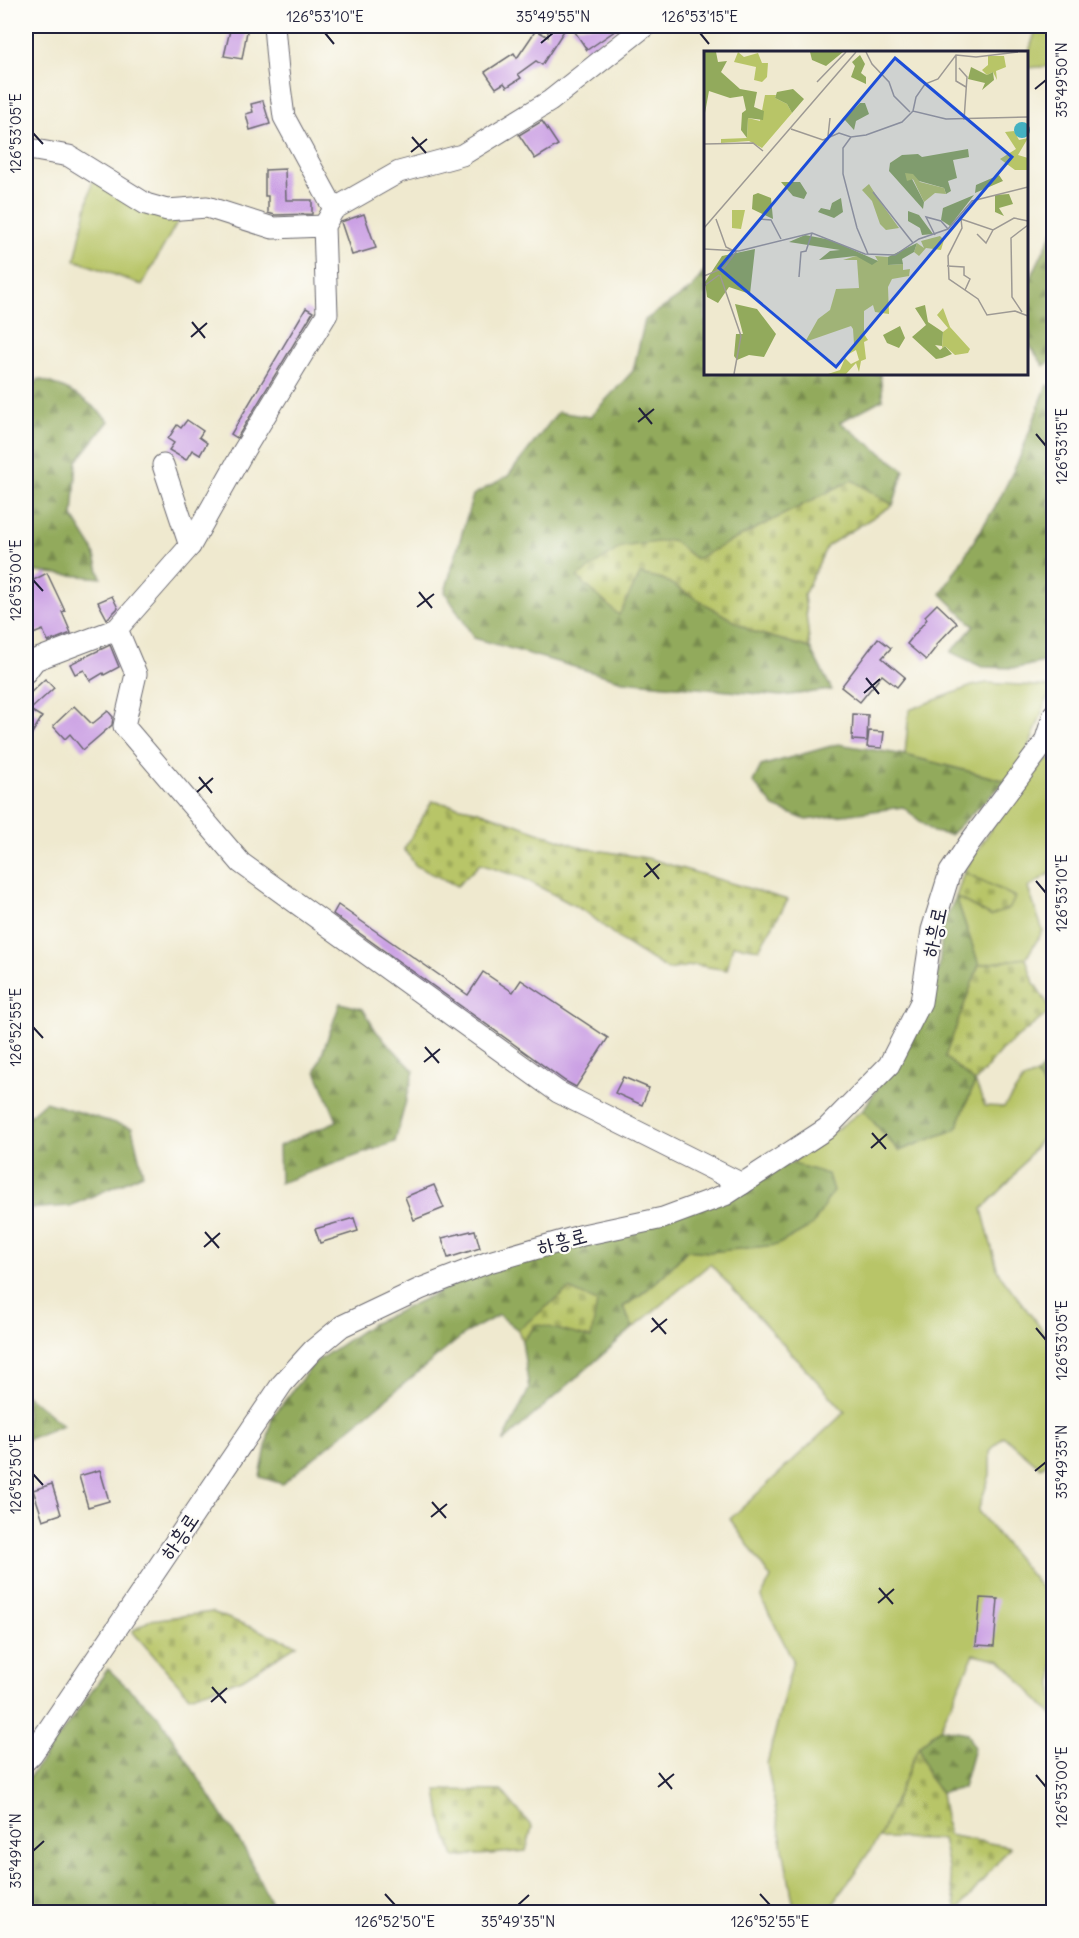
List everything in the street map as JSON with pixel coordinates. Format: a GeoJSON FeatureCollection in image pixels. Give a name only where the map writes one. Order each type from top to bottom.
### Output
{"type":"FeatureCollection","features":[{"type":"Feature","properties":{"kind":"street"},"geometry":{"type":"LineString","coordinates":[[26,672],[35,660],[117,629],[190,546],[244,450],[327,314],[329,217],[284,117],[274,26]]}},
{"type":"Feature","properties":{"kind":"street"},"geometry":{"type":"LineString","coordinates":[[26,150],[69,156],[146,204],[166,210],[207,207],[273,228],[329,217],[399,172],[462,155],[550,101],[645,26]]}},
{"type":"Feature","properties":{"kind":"street"},"geometry":{"type":"LineString","coordinates":[[163,465],[190,546]]}},
{"type":"Feature","properties":{"kind":"street"},"geometry":{"type":"LineString","coordinates":[[117,629],[136,674],[124,726],[241,863],[558,1092],[742,1184]]}},
{"type":"Feature","properties":{"kind":"street","name":"하흥로"},"geometry":{"type":"LineString","coordinates":[[26,1760],[282,1384],[313,1350],[342,1326],[420,1289],[489,1262],[583,1235],[663,1218],[725,1195],[826,1130],[889,1065],[921,1002],[932,930],[950,872],[1045,742],[1053,714]]}},
{"type":"Feature","properties":{"kind":"green space"},"geometry":{"type":"Polygon","coordinates":[[[1037,26],[1053,26],[1053,66],[1028,68],[1028,55],[1037,26]]]}},
{"type":"Feature","properties":{"kind":"green space"},"geometry":{"type":"Polygon","coordinates":[[[93,178],[180,217],[142,285],[75,260],[93,178]]]}},
{"type":"Feature","properties":{"kind":"green space"},"geometry":{"type":"Polygon","coordinates":[[[1053,231],[1053,359],[1044,366],[1028,343],[1028,284],[1053,231]]]}},
{"type":"Feature","properties":{"kind":"green space"},"geometry":{"type":"Polygon","coordinates":[[[704,271],[704,375],[880,375],[883,399],[840,422],[904,470],[893,505],[852,480],[695,560],[640,574],[673,581],[751,631],[810,648],[832,690],[781,696],[623,681],[474,638],[445,592],[473,495],[508,476],[558,412],[590,417],[633,371],[645,320],[692,288],[704,271]]]}},
{"type":"Feature","properties":{"kind":"green space"},"geometry":{"type":"Polygon","coordinates":[[[39,379],[77,395],[109,421],[77,461],[73,517],[93,549],[101,578],[26,571],[26,433],[28,431],[26,429],[26,393],[39,379]]]}},
{"type":"Feature","properties":{"kind":"green space"},"geometry":{"type":"Polygon","coordinates":[[[1047,385],[1054,390],[1054,453],[1049,505],[1054,528],[1053,660],[1017,668],[982,667],[951,652],[974,626],[941,594],[998,502],[1019,459],[1047,385]]]}},
{"type":"Feature","properties":{"kind":"green space"},"geometry":{"type":"Polygon","coordinates":[[[852,480],[893,505],[827,546],[804,595],[810,648],[751,631],[663,579],[640,574],[619,615],[577,577],[621,547],[672,540],[696,559],[852,480]]]}},
{"type":"Feature","properties":{"kind":"green space"},"geometry":{"type":"Polygon","coordinates":[[[987,683],[1052,687],[1022,765],[1006,781],[905,755],[909,710],[972,686],[987,683]]]}},
{"type":"Feature","properties":{"kind":"green space"},"geometry":{"type":"Polygon","coordinates":[[[838,744],[905,755],[1006,781],[950,835],[933,832],[903,807],[806,820],[774,807],[753,782],[761,766],[838,744]]]}},
{"type":"Feature","properties":{"kind":"green space"},"geometry":{"type":"Polygon","coordinates":[[[1046,759],[1053,759],[1053,871],[1028,888],[1043,931],[1026,958],[979,965],[956,897],[991,916],[1015,897],[964,872],[989,832],[1046,759]]]}},
{"type":"Feature","properties":{"kind":"green space"},"geometry":{"type":"Polygon","coordinates":[[[432,801],[476,810],[583,848],[647,858],[788,900],[759,949],[733,945],[727,970],[695,965],[668,970],[622,941],[586,912],[523,878],[480,864],[457,886],[416,866],[404,849],[432,801]]]}},
{"type":"Feature","properties":{"kind":"green space"},"geometry":{"type":"Polygon","coordinates":[[[964,872],[1015,897],[1010,908],[991,916],[956,897],[964,872]]]}},
{"type":"Feature","properties":{"kind":"green space"},"geometry":{"type":"Polygon","coordinates":[[[956,897],[979,965],[945,1057],[975,1082],[956,1129],[899,1151],[863,1110],[919,1025],[939,968],[943,924],[956,897]]]}},
{"type":"Feature","properties":{"kind":"green space"},"geometry":{"type":"Polygon","coordinates":[[[1026,958],[1034,983],[1052,1010],[1003,1049],[975,1082],[945,1057],[979,965],[1026,958]]]}},
{"type":"Feature","properties":{"kind":"green space"},"geometry":{"type":"Polygon","coordinates":[[[340,1003],[363,1009],[376,1031],[414,1071],[395,1142],[280,1183],[279,1146],[337,1121],[316,1071],[340,1003]]]}},
{"type":"Feature","properties":{"kind":"green space"},"geometry":{"type":"Polygon","coordinates":[[[1051,1060],[1053,1061],[1053,1100],[1036,1075],[1051,1060]]]}},
{"type":"Feature","properties":{"kind":"green space"},"geometry":{"type":"Polygon","coordinates":[[[1036,1075],[1053,1100],[1053,1123],[1010,1181],[982,1209],[998,1272],[1053,1344],[1053,1456],[1041,1468],[1003,1436],[990,1451],[990,1475],[978,1511],[1053,1602],[1053,1716],[1001,1660],[974,1654],[940,1728],[919,1746],[879,1838],[827,1912],[795,1912],[767,1764],[793,1660],[761,1598],[771,1578],[730,1519],[845,1412],[710,1264],[633,1328],[623,1307],[657,1281],[687,1250],[710,1252],[791,1163],[863,1110],[899,1151],[956,1129],[975,1082],[985,1106],[1004,1107],[1023,1080],[1036,1075]]]}},
{"type":"Feature","properties":{"kind":"green space"},"geometry":{"type":"Polygon","coordinates":[[[45,1102],[132,1128],[143,1174],[70,1206],[26,1209],[26,1119],[45,1102]]]}},
{"type":"Feature","properties":{"kind":"green space"},"geometry":{"type":"Polygon","coordinates":[[[791,1163],[828,1174],[833,1191],[813,1225],[777,1245],[710,1252],[687,1250],[657,1281],[623,1307],[633,1328],[503,1442],[529,1389],[522,1341],[569,1289],[518,1330],[499,1315],[466,1333],[282,1484],[260,1477],[272,1417],[314,1363],[370,1325],[472,1276],[791,1163]]]}},
{"type":"Feature","properties":{"kind":"green space"},"geometry":{"type":"Polygon","coordinates":[[[569,1289],[597,1302],[591,1338],[537,1324],[522,1341],[518,1330],[569,1289]]]}},
{"type":"Feature","properties":{"kind":"green space"},"geometry":{"type":"Polygon","coordinates":[[[26,1395],[63,1425],[26,1440],[26,1395]]]}},
{"type":"Feature","properties":{"kind":"green space"},"geometry":{"type":"Polygon","coordinates":[[[212,1612],[297,1645],[242,1679],[189,1696],[132,1631],[150,1620],[212,1612]]]}},
{"type":"Feature","properties":{"kind":"green space"},"geometry":{"type":"Polygon","coordinates":[[[108,1669],[159,1717],[246,1852],[275,1912],[26,1912],[26,1782],[108,1669]]]}},
{"type":"Feature","properties":{"kind":"green space"},"geometry":{"type":"Polygon","coordinates":[[[940,1728],[967,1733],[974,1748],[963,1788],[941,1793],[928,1777],[919,1746],[940,1728]]]}},
{"type":"Feature","properties":{"kind":"green space"},"geometry":{"type":"Polygon","coordinates":[[[919,1746],[928,1777],[941,1793],[948,1835],[1010,1847],[957,1912],[942,1839],[879,1838],[919,1746]]]}},
{"type":"Feature","properties":{"kind":"green space"},"geometry":{"type":"Polygon","coordinates":[[[437,1790],[502,1791],[532,1827],[526,1851],[454,1857],[442,1822],[437,1790]]]}},
{"type":"Feature","properties":{"kind":"building"},"geometry":{"type":"Polygon","coordinates":[[[231,26],[248,26],[242,59],[224,56],[231,26]]]}},
{"type":"Feature","properties":{"kind":"building"},"geometry":{"type":"Polygon","coordinates":[[[548,26],[567,26],[542,65],[536,61],[518,74],[521,78],[507,87],[504,83],[496,88],[485,72],[514,53],[517,58],[536,30],[548,37],[548,26]]]}},
{"type":"Feature","properties":{"kind":"building"},"geometry":{"type":"Polygon","coordinates":[[[571,26],[622,26],[587,50],[571,26]]]}},
{"type":"Feature","properties":{"kind":"building"},"geometry":{"type":"Polygon","coordinates":[[[263,101],[270,124],[250,130],[246,114],[253,112],[251,104],[263,101]]]}},
{"type":"Feature","properties":{"kind":"building"},"geometry":{"type":"Polygon","coordinates":[[[542,121],[558,145],[535,159],[519,135],[542,121]]]}},
{"type":"Feature","properties":{"kind":"building"},"geometry":{"type":"Polygon","coordinates":[[[285,169],[286,200],[312,200],[312,214],[275,215],[268,213],[268,196],[265,196],[265,170],[285,169]]]}},
{"type":"Feature","properties":{"kind":"building"},"geometry":{"type":"Polygon","coordinates":[[[364,214],[376,248],[352,255],[341,222],[364,214]]]}},
{"type":"Feature","properties":{"kind":"building"},"geometry":{"type":"Polygon","coordinates":[[[306,308],[313,312],[237,438],[231,434],[306,308]]]}},
{"type":"Feature","properties":{"kind":"building"},"geometry":{"type":"Polygon","coordinates":[[[187,420],[203,431],[199,437],[207,443],[200,455],[192,450],[186,460],[169,450],[174,443],[168,439],[177,425],[181,428],[187,420]]]}},
{"type":"Feature","properties":{"kind":"building"},"geometry":{"type":"Polygon","coordinates":[[[47,573],[65,611],[62,612],[71,633],[48,642],[43,630],[26,637],[26,584],[47,573]]]}},
{"type":"Feature","properties":{"kind":"building"},"geometry":{"type":"Polygon","coordinates":[[[112,596],[118,608],[107,619],[98,602],[112,596]]]}},
{"type":"Feature","properties":{"kind":"building"},"geometry":{"type":"Polygon","coordinates":[[[937,604],[957,623],[936,645],[926,660],[907,644],[927,619],[925,616],[937,604]]]}},
{"type":"Feature","properties":{"kind":"building"},"geometry":{"type":"Polygon","coordinates":[[[878,638],[891,648],[882,658],[905,677],[897,687],[882,675],[860,702],[841,687],[878,638]]]}},
{"type":"Feature","properties":{"kind":"building"},"geometry":{"type":"Polygon","coordinates":[[[110,645],[119,667],[90,681],[84,670],[75,674],[70,664],[110,645]]]}},
{"type":"Feature","properties":{"kind":"building"},"geometry":{"type":"Polygon","coordinates":[[[45,679],[54,688],[30,710],[42,717],[26,743],[26,697],[45,679]]]}},
{"type":"Feature","properties":{"kind":"building"},"geometry":{"type":"Polygon","coordinates":[[[74,706],[92,724],[108,711],[113,717],[112,725],[83,750],[70,734],[65,739],[53,726],[74,706]]]}},
{"type":"Feature","properties":{"kind":"building"},"geometry":{"type":"Polygon","coordinates":[[[853,714],[868,715],[867,741],[852,740],[853,714]]]}},
{"type":"Feature","properties":{"kind":"building"},"geometry":{"type":"Polygon","coordinates":[[[869,731],[884,732],[882,748],[867,747],[869,731]]]}},
{"type":"Feature","properties":{"kind":"building"},"geometry":{"type":"Polygon","coordinates":[[[338,905],[468,995],[483,972],[513,992],[521,980],[608,1038],[576,1087],[333,914],[338,905]]]}},
{"type":"Feature","properties":{"kind":"building"},"geometry":{"type":"Polygon","coordinates":[[[623,1077],[649,1088],[642,1105],[615,1093],[623,1077]]]}},
{"type":"Feature","properties":{"kind":"building"},"geometry":{"type":"Polygon","coordinates":[[[434,1185],[444,1208],[414,1220],[405,1197],[434,1185]]]}},
{"type":"Feature","properties":{"kind":"building"},"geometry":{"type":"Polygon","coordinates":[[[354,1218],[358,1231],[320,1243],[315,1229],[354,1218]]]}},
{"type":"Feature","properties":{"kind":"building"},"geometry":{"type":"Polygon","coordinates":[[[475,1230],[480,1248],[448,1258],[442,1238],[475,1230]]]}},
{"type":"Feature","properties":{"kind":"building"},"geometry":{"type":"Polygon","coordinates":[[[100,1470],[109,1501],[88,1507],[79,1476],[100,1470]]]}},
{"type":"Feature","properties":{"kind":"building"},"geometry":{"type":"Polygon","coordinates":[[[52,1484],[61,1514],[43,1520],[33,1490],[52,1484]]]}},
{"type":"Feature","properties":{"kind":"building"},"geometry":{"type":"Polygon","coordinates":[[[980,1598],[998,1599],[994,1646],[976,1645],[980,1598]]]}}]}
